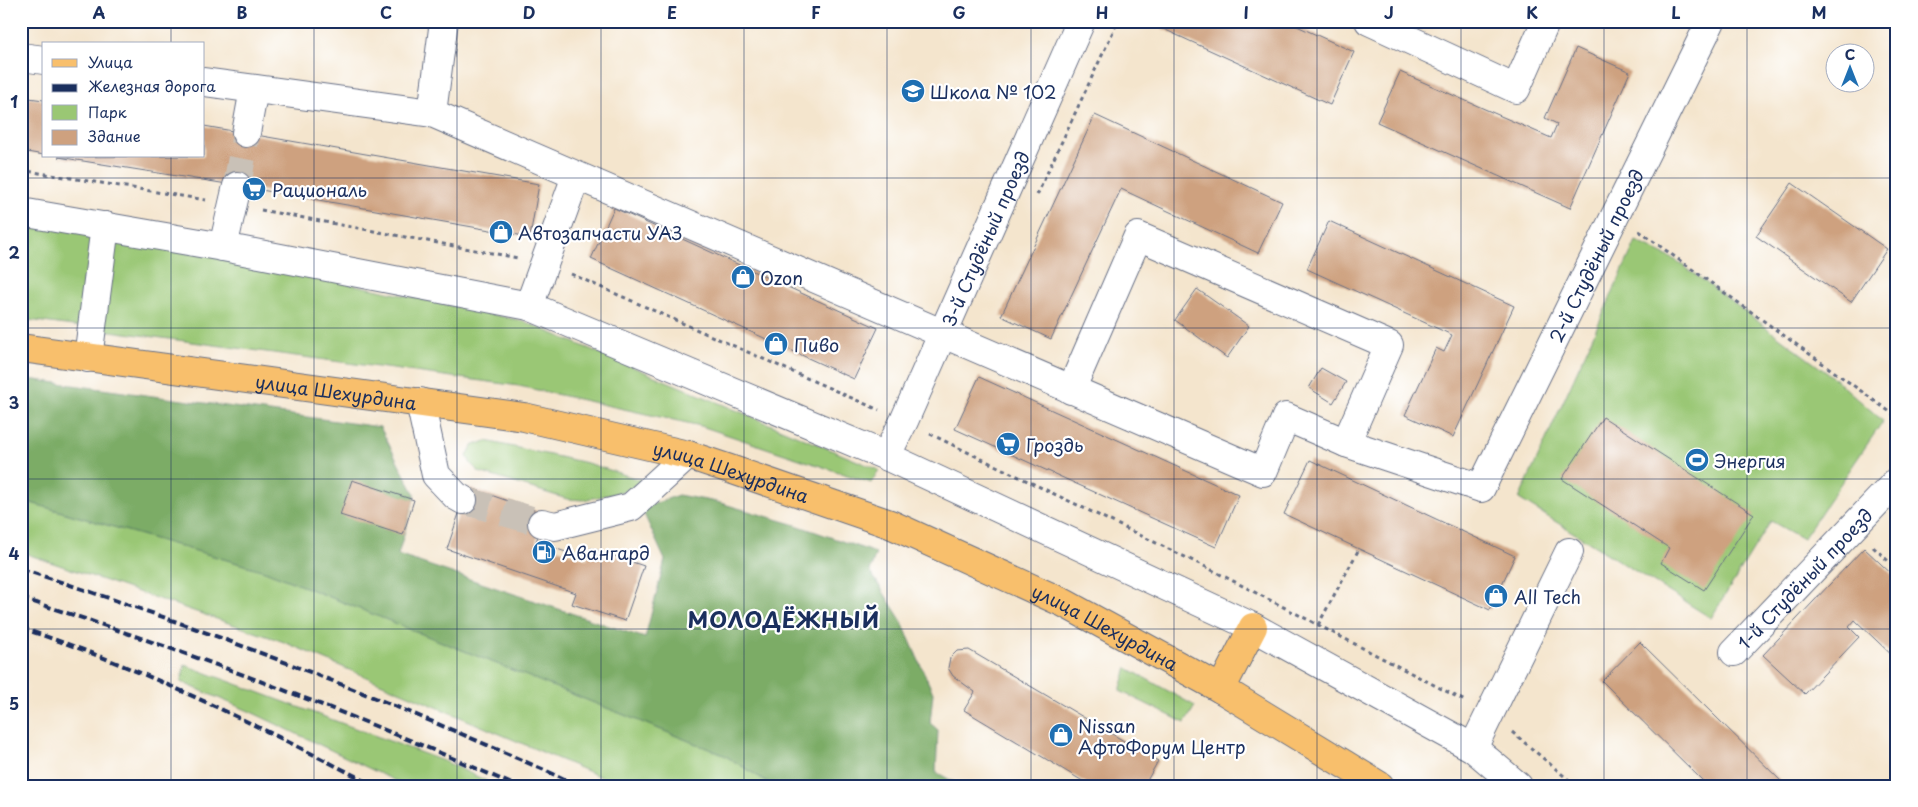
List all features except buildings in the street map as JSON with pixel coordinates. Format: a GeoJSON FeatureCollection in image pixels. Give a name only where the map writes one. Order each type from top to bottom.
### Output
{"type":"FeatureCollection","features":[{"type":"Feature","properties":{"kind":"main road","name":"улица Шехурдина"},"geometry":{"type":"LineString","coordinates":[[21,348],[420,402],[524,418],[688,455],[890,524],[1064,603],[1222,689],[1380,786]]}},
{"type":"Feature","properties":{"kind":"main road"},"geometry":{"type":"LineString","coordinates":[[1222,689],[1253,627]]}},
{"type":"Feature","properties":{"kind":"street"},"geometry":{"type":"LineString","coordinates":[[432,113],[444,21]]}},
{"type":"Feature","properties":{"kind":"street","name":"3-й Студёный проезд"},"geometry":{"type":"LineString","coordinates":[[886,456],[1082,21]]}},
{"type":"Feature","properties":{"kind":"street"},"geometry":{"type":"LineString","coordinates":[[1369,21],[1516,89],[1546,21]]}},
{"type":"Feature","properties":{"kind":"street","name":"2-й Студёный проезд"},"geometry":{"type":"LineString","coordinates":[[1346,443],[1482,488],[1711,21]]}},
{"type":"Feature","properties":{"kind":"street"},"geometry":{"type":"LineString","coordinates":[[21,57],[42,60]]}},
{"type":"Feature","properties":{"kind":"street"},"geometry":{"type":"LineString","coordinates":[[205,82],[432,113],[942,335],[1262,472],[1286,418],[1346,443],[1389,345],[1138,236],[1071,390]]}},
{"type":"Feature","properties":{"kind":"street"},"geometry":{"type":"LineString","coordinates":[[246,133],[254,89]]}},
{"type":"Feature","properties":{"kind":"street"},"geometry":{"type":"LineString","coordinates":[[530,306],[576,176]]}},
{"type":"Feature","properties":{"kind":"street"},"geometry":{"type":"LineString","coordinates":[[223,247],[237,186]]}},
{"type":"Feature","properties":{"kind":"street"},"geometry":{"type":"LineString","coordinates":[[21,212],[223,247],[530,306],[886,456],[1253,627],[1473,748],[1518,786]]}},
{"type":"Feature","properties":{"kind":"street"},"geometry":{"type":"LineString","coordinates":[[88,358],[105,226]]}},
{"type":"Feature","properties":{"kind":"street"},"geometry":{"type":"LineString","coordinates":[[420,402],[436,475],[456,496],[463,500]]}},
{"type":"Feature","properties":{"kind":"street"},"geometry":{"type":"LineString","coordinates":[[542,523],[556,526],[631,507],[688,455]]}},
{"type":"Feature","properties":{"kind":"street","name":"1-й Студёный проезд"},"geometry":{"type":"LineString","coordinates":[[1734,652],[1897,481]]}},
{"type":"Feature","properties":{"kind":"street"},"geometry":{"type":"LineString","coordinates":[[1473,748],[1569,552]]}},
{"type":"Feature","properties":{"kind":"path"},"geometry":{"type":"LineString","coordinates":[[1616,214],[1897,417]]}},
{"type":"Feature","properties":{"kind":"path"},"geometry":{"type":"LineString","coordinates":[[1318,625],[1359,549]]}},
{"type":"Feature","properties":{"kind":"green space"},"geometry":{"type":"Polygon","coordinates":[[[21,221],[220,256],[523,321],[879,470],[871,483],[701,426],[519,386],[21,319],[21,221]]]}},
{"type":"Feature","properties":{"kind":"green space","name":"Энергия"},"geometry":{"type":"Polygon","coordinates":[[[1636,241],[1677,261],[1834,378],[1883,421],[1803,539],[1771,521],[1711,618],[1519,499],[1636,241]]]}},
{"type":"Feature","properties":{"kind":"green space"},"geometry":{"type":"Polygon","coordinates":[[[21,378],[380,427],[415,495],[398,555],[645,638],[665,560],[644,514],[646,507],[678,495],[717,502],[793,524],[876,553],[870,571],[901,620],[933,693],[930,723],[938,730],[936,772],[961,786],[774,786],[724,755],[265,571],[21,500],[21,378]]]}},
{"type":"Feature","properties":{"kind":"green space"},"geometry":{"type":"Polygon","coordinates":[[[486,441],[587,463],[641,480],[630,489],[613,494],[584,500],[567,499],[479,472],[471,464],[467,456],[472,446],[486,441]]]}},
{"type":"Feature","properties":{"kind":"green space"},"geometry":{"type":"Polygon","coordinates":[[[21,500],[265,571],[724,755],[774,786],[622,786],[284,642],[21,552],[21,500]]]}},
{"type":"Feature","properties":{"kind":"green space"},"geometry":{"type":"Polygon","coordinates":[[[185,665],[446,762],[497,786],[406,786],[251,712],[181,682],[185,665]]]}},
{"type":"Feature","properties":{"kind":"green space"},"geometry":{"type":"Polygon","coordinates":[[[1127,668],[1195,706],[1185,723],[1120,691],[1127,668]]]}},
{"type":"Feature","properties":{"kind":"tunnel"},"geometry":{"type":"LineString","coordinates":[[237,186],[246,133]]}},
{"type":"Feature","properties":{"kind":"tunnel"},"geometry":{"type":"LineString","coordinates":[[463,500],[542,523]]}},
{"type":"Feature","properties":{"kind":"railway"},"geometry":{"type":"LineString","coordinates":[[21,569],[163,617],[374,697],[580,786]]}},
{"type":"Feature","properties":{"kind":"railway"},"geometry":{"type":"LineString","coordinates":[[21,598],[147,640],[271,685],[455,759],[516,786]]}},
{"type":"Feature","properties":{"kind":"railway"},"geometry":{"type":"LineString","coordinates":[[21,628],[112,661],[157,680],[245,721],[375,786]]}},
{"type":"Feature","properties":{"kind":"place","name":"Школа № 102"},"geometry":{"type":"Point","coordinates":[913,91]}},
{"type":"Feature","properties":{"kind":"place","name":"Рациональ"},"geometry":{"type":"Point","coordinates":[254,189]}},
{"type":"Feature","properties":{"kind":"place","name":"Автозапчасти УАЗ"},"geometry":{"type":"Point","coordinates":[501,232]}},
{"type":"Feature","properties":{"kind":"place","name":"Ozon"},"geometry":{"type":"Point","coordinates":[743,277]}},
{"type":"Feature","properties":{"kind":"place","name":"Пиво"},"geometry":{"type":"Point","coordinates":[776,344]}},
{"type":"Feature","properties":{"kind":"place","name":"Гроздь"},"geometry":{"type":"Point","coordinates":[1008,444]}},
{"type":"Feature","properties":{"kind":"place","name":"Энергия"},"geometry":{"type":"Point","coordinates":[1697,460]}},
{"type":"Feature","properties":{"kind":"place","name":"Авангард"},"geometry":{"type":"Point","coordinates":[544,552]}},
{"type":"Feature","properties":{"kind":"place","name":"All Tech"},"geometry":{"type":"Point","coordinates":[1496,596]}},
{"type":"Feature","properties":{"kind":"place","name":"Nissan АфтоФорум Центр"},"geometry":{"type":"Point","coordinates":[1061,735]}},
{"type":"Feature","properties":{"kind":"district","name":"МОЛОДЁЖНЫЙ"},"geometry":{"type":"Point","coordinates":[784,618]}}]}
